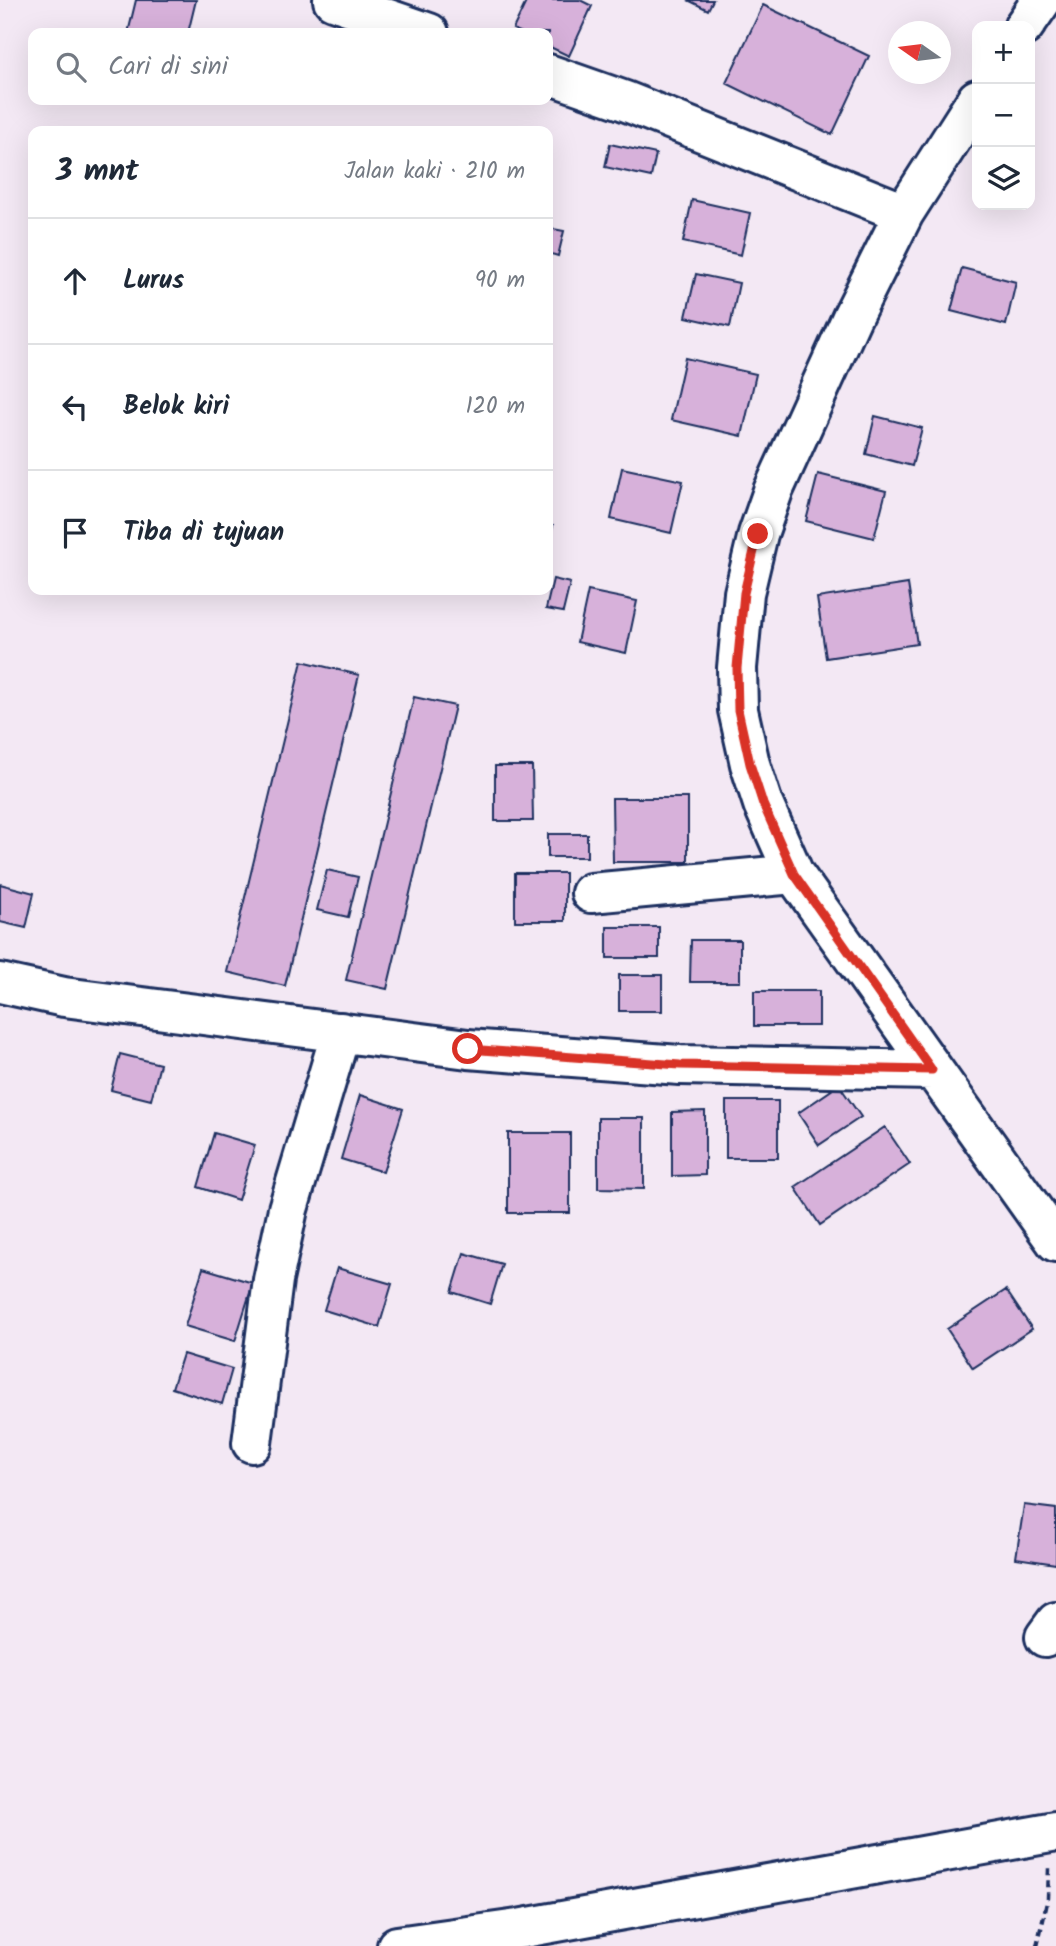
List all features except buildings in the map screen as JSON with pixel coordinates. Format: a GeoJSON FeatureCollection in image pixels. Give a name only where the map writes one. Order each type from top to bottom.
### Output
{"type":"FeatureCollection","features":[{"type":"Feature","properties":{"kind":"street"},"geometry":{"type":"LineString","coordinates":[[333,0],[414,28]]}},
{"type":"Feature","properties":{"kind":"street"},"geometry":{"type":"LineString","coordinates":[[553,76],[625,101],[904,213]]}},
{"type":"Feature","properties":{"kind":"street"},"geometry":{"type":"LineString","coordinates":[[972,107],[904,213],[852,317],[773,491],[758,534],[744,593],[737,668],[738,710],[750,764],[763,804],[794,874],[1056,1242]]}},
{"type":"Feature","properties":{"kind":"street"},"geometry":{"type":"LineString","coordinates":[[591,893],[794,874]]}},
{"type":"Feature","properties":{"kind":"street"},"geometry":{"type":"LineString","coordinates":[[0,983],[64,997],[468,1049],[680,1065],[932,1070]]}},
{"type":"Feature","properties":{"kind":"street"},"geometry":{"type":"LineString","coordinates":[[252,1443],[273,1280],[288,1209],[341,1032]]}},
{"type":"Feature","properties":{"kind":"street"},"geometry":{"type":"LineString","coordinates":[[397,1946],[518,1937],[1053,1832]]}},
{"type":"Feature","properties":{"kind":"path"},"geometry":{"type":"LineString","coordinates":[[1037,1946],[1048,1898],[1053,1832]]}},
{"type":"Feature","properties":{"kind":"route"},"geometry":{"type":"LineString","coordinates":[[468,1049],[680,1065],[932,1070],[794,874],[763,804],[750,764],[738,710],[737,668],[744,593],[758,534]]}}]}
